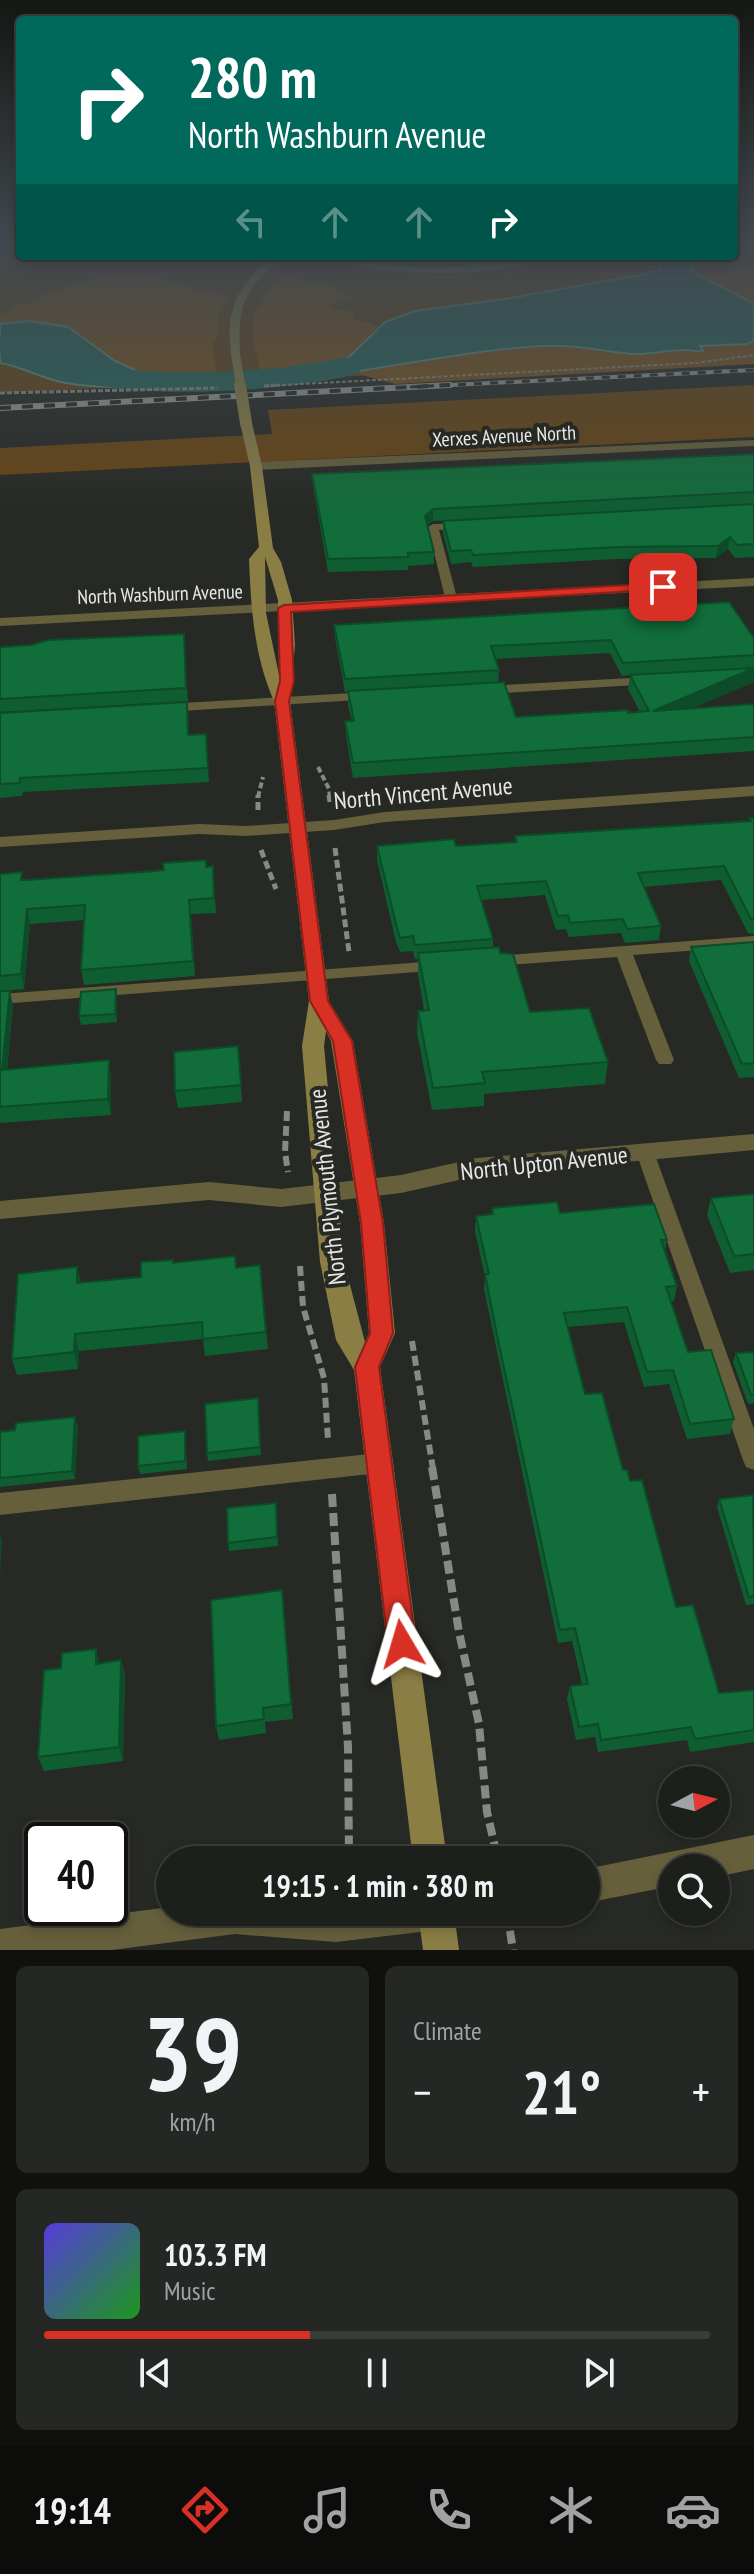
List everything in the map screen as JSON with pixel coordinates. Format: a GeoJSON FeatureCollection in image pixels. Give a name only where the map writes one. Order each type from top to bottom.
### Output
{"type":"FeatureCollection","features":[{"type":"Feature","properties":{"kind":"street","name":"North Plymouth Avenue"},"geometry":{"type":"LineString","coordinates":[[234,337],[246,423],[256,466],[266,548],[275,559],[284,608],[287,681],[282,701],[319,1001],[313,1046],[332,1262],[349,1340],[367,1367],[428,1846]]}},
{"type":"Feature","properties":{"kind":"street","name":"Xerxes Avenue North"},"geometry":{"type":"LineString","coordinates":[[256,466],[754,443]]}},
{"type":"Feature","properties":{"kind":"street","name":"North Plymouth Avenue"},"geometry":{"type":"LineString","coordinates":[[266,548],[256,559],[260,610],[271,681],[282,701]]}},
{"type":"Feature","properties":{"kind":"street","name":"North Washburn Avenue"},"geometry":{"type":"LineString","coordinates":[[0,622],[754,582]]}},
{"type":"Feature","properties":{"kind":"street","name":"North Vincent Avenue"},"geometry":{"type":"LineString","coordinates":[[0,842],[199,829],[246,831],[344,825],[385,817],[754,791]]}},
{"type":"Feature","properties":{"kind":"street","name":"North Plymouth Avenue"},"geometry":{"type":"LineString","coordinates":[[319,1001],[342,1041],[366,1188],[382,1333],[367,1367]]}},
{"type":"Feature","properties":{"kind":"street","name":"North Upton Avenue"},"geometry":{"type":"LineString","coordinates":[[0,1210],[209,1191],[281,1198],[401,1184],[477,1167],[754,1142]]}},
{"type":"Feature","properties":{"kind":"street"},"geometry":{"type":"LineString","coordinates":[[600,1883],[754,1852]]}},
{"type":"Feature","properties":{"kind":"street"},"geometry":{"type":"LineString","coordinates":[[0,1947],[159,1926]]}},
{"type":"Feature","properties":{"kind":"street"},"geometry":{"type":"LineString","coordinates":[[438,1926],[441,1950]]}},
{"type":"Feature","properties":{"kind":"lane"},"geometry":{"type":"LineString","coordinates":[[451,598],[433,527],[479,525]]}},
{"type":"Feature","properties":{"kind":"lane"},"geometry":{"type":"LineString","coordinates":[[476,690],[661,680]]}},
{"type":"Feature","properties":{"kind":"lane"},"geometry":{"type":"LineString","coordinates":[[143,710],[384,695]]}},
{"type":"Feature","properties":{"kind":"lane"},"geometry":{"type":"LineString","coordinates":[[480,962],[754,941]]}},
{"type":"Feature","properties":{"kind":"lane"},"geometry":{"type":"LineString","coordinates":[[623,951],[665,1060]]}},
{"type":"Feature","properties":{"kind":"lane"},"geometry":{"type":"LineString","coordinates":[[0,999],[448,965]]}},
{"type":"Feature","properties":{"kind":"lane"},"geometry":{"type":"LineString","coordinates":[[645,1152],[748,1424],[754,1460]]}},
{"type":"Feature","properties":{"kind":"lane"},"geometry":{"type":"LineString","coordinates":[[0,1504],[379,1463]]}},
{"type":"Feature","properties":{"kind":"path"},"geometry":{"type":"LineString","coordinates":[[259,386],[409,380],[507,370],[677,364],[754,355]]}},
{"type":"Feature","properties":{"kind":"path"},"geometry":{"type":"LineString","coordinates":[[0,393],[228,388]]}},
{"type":"Feature","properties":{"kind":"path"},"geometry":{"type":"LineString","coordinates":[[335,841],[334,855],[352,972]]}},
{"type":"Feature","properties":{"kind":"path"},"geometry":{"type":"LineString","coordinates":[[258,845],[278,894]]}},
{"type":"Feature","properties":{"kind":"path"},"geometry":{"type":"LineString","coordinates":[[287,1106],[285,1152],[290,1179]]}},
{"type":"Feature","properties":{"kind":"path"},"geometry":{"type":"LineString","coordinates":[[299,1261],[303,1307],[324,1378],[348,1747],[349,1846]]}},
{"type":"Feature","properties":{"kind":"path"},"geometry":{"type":"LineString","coordinates":[[411,1335],[459,1632],[479,1724],[487,1812],[495,1846]]}},
{"type":"Feature","properties":{"kind":"path"},"geometry":{"type":"LineString","coordinates":[[509,1926],[513,1950]]}},
{"type":"Feature","properties":{"kind":"shaded area"},"geometry":{"type":"Polygon","coordinates":[[[0,337],[754,337],[754,357],[0,393],[0,337]]]}},
{"type":"Feature","properties":{"kind":"shaded area"},"geometry":{"type":"Polygon","coordinates":[[[82,337],[218,337],[212,343],[217,376],[139,372],[115,361],[82,337]]]}},
{"type":"Feature","properties":{"kind":"shaded area"},"geometry":{"type":"Polygon","coordinates":[[[253,337],[368,337],[350,357],[341,361],[261,372],[253,337]]]}},
{"type":"Feature","properties":{"kind":"shaded area"},"geometry":{"type":"Polygon","coordinates":[[[754,340],[754,364],[395,384],[355,373],[405,361],[490,348],[545,346],[643,353],[693,352],[699,346],[748,344],[754,340]]]}},
{"type":"Feature","properties":{"kind":"shaded area"},"geometry":{"type":"Polygon","coordinates":[[[754,385],[754,437],[0,475],[0,448],[272,434],[268,410],[754,385]]]}},
{"type":"Feature","properties":{"kind":"water"},"geometry":{"type":"Polygon","coordinates":[[[0,337],[82,337],[115,361],[139,372],[217,376],[217,384],[103,387],[57,381],[0,363],[0,337]]]}},
{"type":"Feature","properties":{"kind":"water"},"geometry":{"type":"Polygon","coordinates":[[[370,337],[754,337],[748,344],[700,346],[703,351],[631,354],[563,346],[505,349],[263,383],[261,372],[341,361],[370,337]]]}},
{"type":"Feature","properties":{"kind":"building"},"geometry":{"type":"Polygon","coordinates":[[[754,454],[754,492],[433,509],[425,516],[434,552],[408,553],[408,557],[328,559],[312,474],[754,454]]]}},
{"type":"Feature","properties":{"kind":"building"},"geometry":{"type":"Polygon","coordinates":[[[754,504],[754,544],[737,545],[730,537],[718,546],[619,547],[473,555],[471,550],[451,551],[443,521],[754,504]]]}},
{"type":"Feature","properties":{"kind":"building"},"geometry":{"type":"Polygon","coordinates":[[[729,602],[754,638],[754,655],[623,663],[611,640],[491,646],[499,670],[345,679],[334,625],[729,602]]]}},
{"type":"Feature","properties":{"kind":"building"},"geometry":{"type":"Polygon","coordinates":[[[184,634],[186,688],[0,699],[0,647],[31,645],[48,640],[184,634]]]}},
{"type":"Feature","properties":{"kind":"building"},"geometry":{"type":"Polygon","coordinates":[[[754,668],[653,711],[754,704],[754,737],[353,763],[345,721],[354,721],[348,691],[504,682],[516,717],[628,710],[628,713],[649,711],[630,675],[754,668]]]}},
{"type":"Feature","properties":{"kind":"building"},"geometry":{"type":"Polygon","coordinates":[[[187,702],[188,735],[206,734],[208,768],[20,778],[20,783],[0,784],[0,713],[187,702]]]}},
{"type":"Feature","properties":{"kind":"building"},"geometry":{"type":"Polygon","coordinates":[[[749,818],[754,818],[754,920],[724,866],[638,873],[661,926],[627,929],[623,919],[570,923],[568,915],[558,916],[546,881],[477,886],[493,939],[415,945],[413,936],[400,938],[377,846],[454,839],[456,846],[517,842],[515,836],[751,821],[749,818]]]}},
{"type":"Feature","properties":{"kind":"building"},"geometry":{"type":"Polygon","coordinates":[[[206,860],[206,867],[213,866],[214,898],[189,900],[193,961],[81,970],[85,905],[27,909],[21,974],[0,976],[0,874],[22,872],[21,880],[26,880],[156,871],[164,870],[163,863],[206,860]]]}},
{"type":"Feature","properties":{"kind":"building"},"geometry":{"type":"Polygon","coordinates":[[[754,942],[754,1063],[742,1064],[691,947],[754,942]]]}},
{"type":"Feature","properties":{"kind":"building"},"geometry":{"type":"Polygon","coordinates":[[[499,947],[500,953],[513,954],[530,1012],[589,1008],[608,1062],[482,1072],[485,1083],[433,1088],[418,1011],[429,1010],[418,953],[499,947]]]}},
{"type":"Feature","properties":{"kind":"building"},"geometry":{"type":"Polygon","coordinates":[[[116,989],[115,1014],[79,1016],[81,992],[116,989]]]}},
{"type":"Feature","properties":{"kind":"building"},"geometry":{"type":"Polygon","coordinates":[[[0,991],[10,991],[2,1070],[109,1060],[108,1099],[0,1107],[0,991]]]}},
{"type":"Feature","properties":{"kind":"building"},"geometry":{"type":"Polygon","coordinates":[[[238,1046],[241,1085],[175,1091],[174,1052],[238,1046]]]}},
{"type":"Feature","properties":{"kind":"building"},"geometry":{"type":"Polygon","coordinates":[[[754,1194],[754,1254],[734,1256],[711,1198],[754,1194]]]}},
{"type":"Feature","properties":{"kind":"building"},"geometry":{"type":"Polygon","coordinates":[[[557,1202],[560,1213],[654,1204],[667,1240],[661,1240],[677,1286],[666,1287],[688,1352],[711,1350],[734,1419],[690,1424],[673,1370],[647,1372],[627,1307],[564,1313],[585,1394],[602,1393],[623,1470],[627,1470],[630,1481],[642,1480],[676,1607],[693,1605],[719,1693],[754,1690],[754,1730],[695,1739],[691,1727],[601,1740],[598,1724],[579,1727],[570,1686],[588,1684],[575,1628],[560,1630],[497,1335],[485,1274],[489,1274],[476,1216],[493,1214],[492,1208],[557,1202]]]}},
{"type":"Feature","properties":{"kind":"building"},"geometry":{"type":"Polygon","coordinates":[[[235,1256],[236,1268],[260,1265],[266,1332],[203,1339],[202,1322],[75,1334],[74,1352],[12,1359],[18,1274],[77,1267],[77,1283],[141,1277],[141,1262],[173,1260],[173,1263],[235,1256]]]}},
{"type":"Feature","properties":{"kind":"building"},"geometry":{"type":"Polygon","coordinates":[[[754,1352],[754,1395],[751,1395],[736,1353],[754,1352]]]}},
{"type":"Feature","properties":{"kind":"building"},"geometry":{"type":"Polygon","coordinates":[[[258,1398],[260,1447],[207,1453],[205,1404],[258,1398]]]}},
{"type":"Feature","properties":{"kind":"building"},"geometry":{"type":"Polygon","coordinates":[[[75,1417],[72,1471],[0,1478],[0,1432],[15,1430],[16,1423],[75,1417]]]}},
{"type":"Feature","properties":{"kind":"building"},"geometry":{"type":"Polygon","coordinates":[[[185,1431],[185,1461],[138,1466],[138,1436],[185,1431]]]}},
{"type":"Feature","properties":{"kind":"building"},"geometry":{"type":"Polygon","coordinates":[[[753,1495],[754,1596],[749,1597],[719,1499],[753,1495]]]}},
{"type":"Feature","properties":{"kind":"building"},"geometry":{"type":"Polygon","coordinates":[[[276,1503],[277,1537],[228,1543],[227,1508],[276,1503]]]}},
{"type":"Feature","properties":{"kind":"building"},"geometry":{"type":"Polygon","coordinates":[[[282,1590],[291,1704],[263,1708],[264,1719],[216,1726],[211,1600],[282,1590]]]}},
{"type":"Feature","properties":{"kind":"building"},"geometry":{"type":"Polygon","coordinates":[[[96,1649],[96,1664],[121,1660],[119,1747],[38,1757],[44,1670],[61,1668],[62,1653],[96,1649]]]}},
{"type":"Feature","properties":{"kind":"waterway"},"geometry":{"type":"LineString","coordinates":[[0,344],[82,372],[132,380],[273,377],[347,367]]}},
{"type":"Feature","properties":{"kind":"railway"},"geometry":{"type":"LineString","coordinates":[[436,386],[754,370]]}},
{"type":"Feature","properties":{"kind":"railway"},"geometry":{"type":"LineString","coordinates":[[436,386],[450,385]]}},
{"type":"Feature","properties":{"kind":"railway"},"geometry":{"type":"LineString","coordinates":[[0,408],[436,386]]}},
{"type":"Feature","properties":{"kind":"railway"},"geometry":{"type":"LineString","coordinates":[[410,387],[436,386]]}},
{"type":"Feature","properties":{"kind":"route"},"geometry":{"type":"LineString","coordinates":[[402,1644],[367,1367],[382,1333],[372,1223],[342,1041],[319,1001],[282,701],[287,681],[284,608],[663,587]]}}]}
